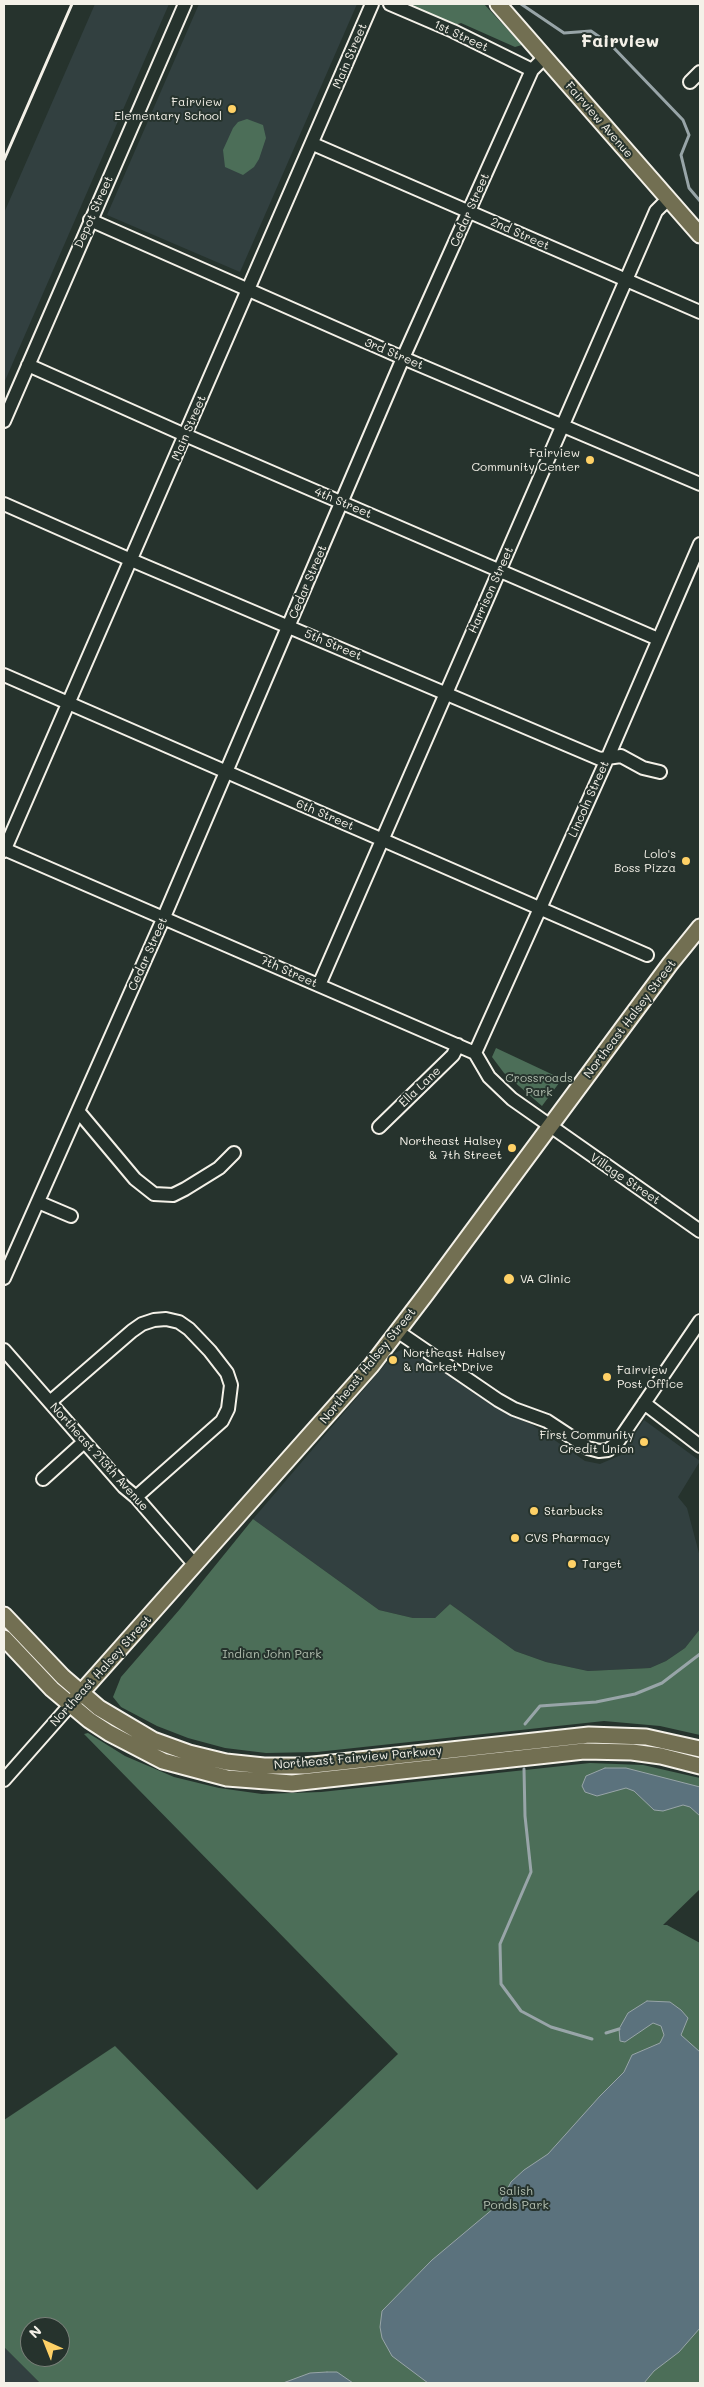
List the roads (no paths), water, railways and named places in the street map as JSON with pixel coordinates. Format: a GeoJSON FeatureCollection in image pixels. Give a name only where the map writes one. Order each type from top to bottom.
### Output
{"type":"FeatureCollection","features":[{"type":"Feature","properties":{"kind":"main road","name":"Fairview Avenue"},"geometry":{"type":"LineString","coordinates":[[498,4],[668,199],[698,227]]}},
{"type":"Feature","properties":{"kind":"main road","name":"Northeast Halsey Street"},"geometry":{"type":"LineString","coordinates":[[71,1704],[339,1402],[397,1331],[670,964],[700,927]]}},
{"type":"Feature","properties":{"kind":"main road","name":"Northeast Fairview Parkway"},"geometry":{"type":"LineString","coordinates":[[4,1615],[63,1677],[109,1714],[153,1740],[197,1755],[252,1766],[278,1767],[323,1764],[590,1735],[646,1737],[700,1749]]}},
{"type":"Feature","properties":{"kind":"main road","name":"Northeast Fairview Parkway"},"geometry":{"type":"LineString","coordinates":[[4,1638],[52,1688],[109,1733],[149,1754],[197,1771],[243,1780],[292,1783],[584,1751],[632,1752],[660,1756],[700,1766]]}},
{"type":"Feature","properties":{"kind":"street","name":"Depot Street"},"geometry":{"type":"LineString","coordinates":[[4,421],[185,4]]}},
{"type":"Feature","properties":{"kind":"street","name":"Main Street"},"geometry":{"type":"LineString","coordinates":[[4,850],[186,436],[372,4]]}},
{"type":"Feature","properties":{"kind":"street","name":"1st Street"},"geometry":{"type":"LineString","coordinates":[[390,4],[453,31],[532,70]]}},
{"type":"Feature","properties":{"kind":"street","name":"Cedar Street"},"geometry":{"type":"LineString","coordinates":[[4,1278],[164,917],[225,770],[289,626],[403,358],[532,70],[544,57]]}},
{"type":"Feature","properties":{"kind":"street"},"geometry":{"type":"LineString","coordinates":[[690,82],[700,72]]}},
{"type":"Feature","properties":{"kind":"street","name":"2nd Street"},"geometry":{"type":"LineString","coordinates":[[313,144],[700,312]]}},
{"type":"Feature","properties":{"kind":"street","name":"Harrison Street"},"geometry":{"type":"LineString","coordinates":[[319,985],[656,211],[668,199]]}},
{"type":"Feature","properties":{"kind":"street","name":"3rd Street"},"geometry":{"type":"LineString","coordinates":[[90,220],[249,288],[265,298],[403,358],[700,484]]}},
{"type":"Feature","properties":{"kind":"street","name":"4th Street"},"geometry":{"type":"LineString","coordinates":[[28,364],[186,436],[658,639]]}},
{"type":"Feature","properties":{"kind":"street","name":"5th Street"},"geometry":{"type":"LineString","coordinates":[[4,504],[131,560],[600,759],[620,756],[643,768],[660,772]]}},
{"type":"Feature","properties":{"kind":"street","name":"Lincoln Street"},"geometry":{"type":"LineString","coordinates":[[475,1053],[608,757],[700,544]]}},
{"type":"Feature","properties":{"kind":"street","name":"6th Street"},"geometry":{"type":"LineString","coordinates":[[4,676],[69,702],[647,955]]}},
{"type":"Feature","properties":{"kind":"street","name":"7th Street"},"geometry":{"type":"LineString","coordinates":[[4,850],[164,917],[475,1053]]}},
{"type":"Feature","properties":{"kind":"street","name":"Ella Lane"},"geometry":{"type":"LineString","coordinates":[[379,1126],[453,1056],[458,1045]]}},
{"type":"Feature","properties":{"kind":"street"},"geometry":{"type":"LineString","coordinates":[[475,1053],[489,1077],[500,1090],[550,1127]]}},
{"type":"Feature","properties":{"kind":"street"},"geometry":{"type":"LineString","coordinates":[[78,1111],[125,1169],[144,1188],[154,1194],[173,1195],[184,1190],[220,1168],[234,1153]]}},
{"type":"Feature","properties":{"kind":"street","name":"Village Street"},"geometry":{"type":"LineString","coordinates":[[550,1127],[700,1231]]}},
{"type":"Feature","properties":{"kind":"street"},"geometry":{"type":"LineString","coordinates":[[38,1202],[72,1216]]}},
{"type":"Feature","properties":{"kind":"street"},"geometry":{"type":"LineString","coordinates":[[50,1402],[132,1331],[142,1324],[154,1320],[166,1319],[179,1322],[189,1329],[215,1356],[227,1373],[231,1385],[228,1409],[222,1421],[136,1497]]}},
{"type":"Feature","properties":{"kind":"street"},"geometry":{"type":"LineString","coordinates":[[397,1331],[498,1400],[514,1409],[547,1421],[588,1448],[599,1451],[608,1450],[617,1443],[700,1321]]}},
{"type":"Feature","properties":{"kind":"street","name":"Northeast 213th Avenue"},"geometry":{"type":"LineString","coordinates":[[4,1350],[124,1488],[136,1497],[195,1565]]}},
{"type":"Feature","properties":{"kind":"street"},"geometry":{"type":"LineString","coordinates":[[644,1403],[700,1446]]}},
{"type":"Feature","properties":{"kind":"street"},"geometry":{"type":"LineString","coordinates":[[42,1478],[84,1442]]}},
{"type":"Feature","properties":{"kind":"street","name":"Northeast Halsey Street"},"geometry":{"type":"LineString","coordinates":[[4,1780],[71,1704]]}},
{"type":"Feature","properties":{"kind":"water"},"geometry":{"type":"Polygon","coordinates":[[[605,1768],[626,1768],[700,1787],[700,1816],[690,1807],[683,1805],[663,1811],[654,1810],[634,1791],[626,1788],[597,1796],[585,1792],[582,1786],[586,1776],[605,1768]]]}},
{"type":"Feature","properties":{"kind":"water"},"geometry":{"type":"Polygon","coordinates":[[[647,2001],[670,2002],[681,2010],[688,2018],[681,2035],[700,2052],[700,2328],[679,2352],[654,2371],[644,2383],[428,2383],[392,2356],[382,2338],[380,2327],[382,2311],[432,2260],[500,2203],[511,2182],[524,2170],[548,2154],[624,2072],[632,2055],[660,2043],[664,2035],[661,2026],[653,2023],[625,2042],[620,2041],[619,2029],[628,2013],[647,2001]]]}},
{"type":"Feature","properties":{"kind":"water"},"geometry":{"type":"Polygon","coordinates":[[[337,2372],[353,2383],[283,2383],[310,2373],[337,2372]]]}},
{"type":"Feature","properties":{"kind":"waterway"},"geometry":{"type":"LineString","coordinates":[[521,4],[564,33],[591,31],[611,45],[683,120],[689,135],[681,155],[689,188],[700,201]]}},
{"type":"Feature","properties":{"kind":"waterway"},"geometry":{"type":"LineString","coordinates":[[525,1724],[540,1706],[596,1702],[635,1694],[662,1683],[700,1654]]}},
{"type":"Feature","properties":{"kind":"waterway"},"geometry":{"type":"LineString","coordinates":[[524,1769],[525,1816],[531,1872],[500,1944],[501,1984],[521,2011],[551,2027],[592,2039]]}},
{"type":"Feature","properties":{"kind":"waterway"},"geometry":{"type":"LineString","coordinates":[[606,2033],[619,2029]]}},
{"type":"Feature","properties":{"kind":"railway"},"geometry":{"type":"LineString","coordinates":[[4,160],[72,4]]}},
{"type":"Feature","properties":{"kind":"place","name":"Fairview Elementary School"},"geometry":{"type":"Point","coordinates":[232,109]}},
{"type":"Feature","properties":{"kind":"place","name":"Fairview Community Center"},"geometry":{"type":"Point","coordinates":[590,460]}},
{"type":"Feature","properties":{"kind":"place","name":"Lolo's Boss Pizza"},"geometry":{"type":"Point","coordinates":[686,861]}},
{"type":"Feature","properties":{"kind":"place","name":"Northeast Halsey & 7th Street"},"geometry":{"type":"Point","coordinates":[512,1148]}},
{"type":"Feature","properties":{"kind":"place","name":"VA Clinic"},"geometry":{"type":"Point","coordinates":[509,1279]}},
{"type":"Feature","properties":{"kind":"place","name":"Northeast Halsey & Market Drive"},"geometry":{"type":"Point","coordinates":[393,1360]}},
{"type":"Feature","properties":{"kind":"place","name":"Fairview Post Office"},"geometry":{"type":"Point","coordinates":[607,1377]}},
{"type":"Feature","properties":{"kind":"place","name":"First Community Credit Union"},"geometry":{"type":"Point","coordinates":[644,1442]}},
{"type":"Feature","properties":{"kind":"place","name":"Starbucks"},"geometry":{"type":"Point","coordinates":[534,1511]}},
{"type":"Feature","properties":{"kind":"place","name":"CVS Pharmacy"},"geometry":{"type":"Point","coordinates":[515,1538]}},
{"type":"Feature","properties":{"kind":"place","name":"Target"},"geometry":{"type":"Point","coordinates":[572,1564]}},
{"type":"Feature","properties":{"kind":"district","name":"Fairview"},"geometry":{"type":"Point","coordinates":[620,41]}},
{"type":"Feature","properties":{"kind":"park label","name":"Crossroads Park"},"geometry":{"type":"Point","coordinates":[539,1085]}},
{"type":"Feature","properties":{"kind":"park label","name":"Indian John Park"},"geometry":{"type":"Point","coordinates":[272,1654]}},
{"type":"Feature","properties":{"kind":"park label","name":"Salish Ponds Park"},"geometry":{"type":"Point","coordinates":[516,2198]}}]}
